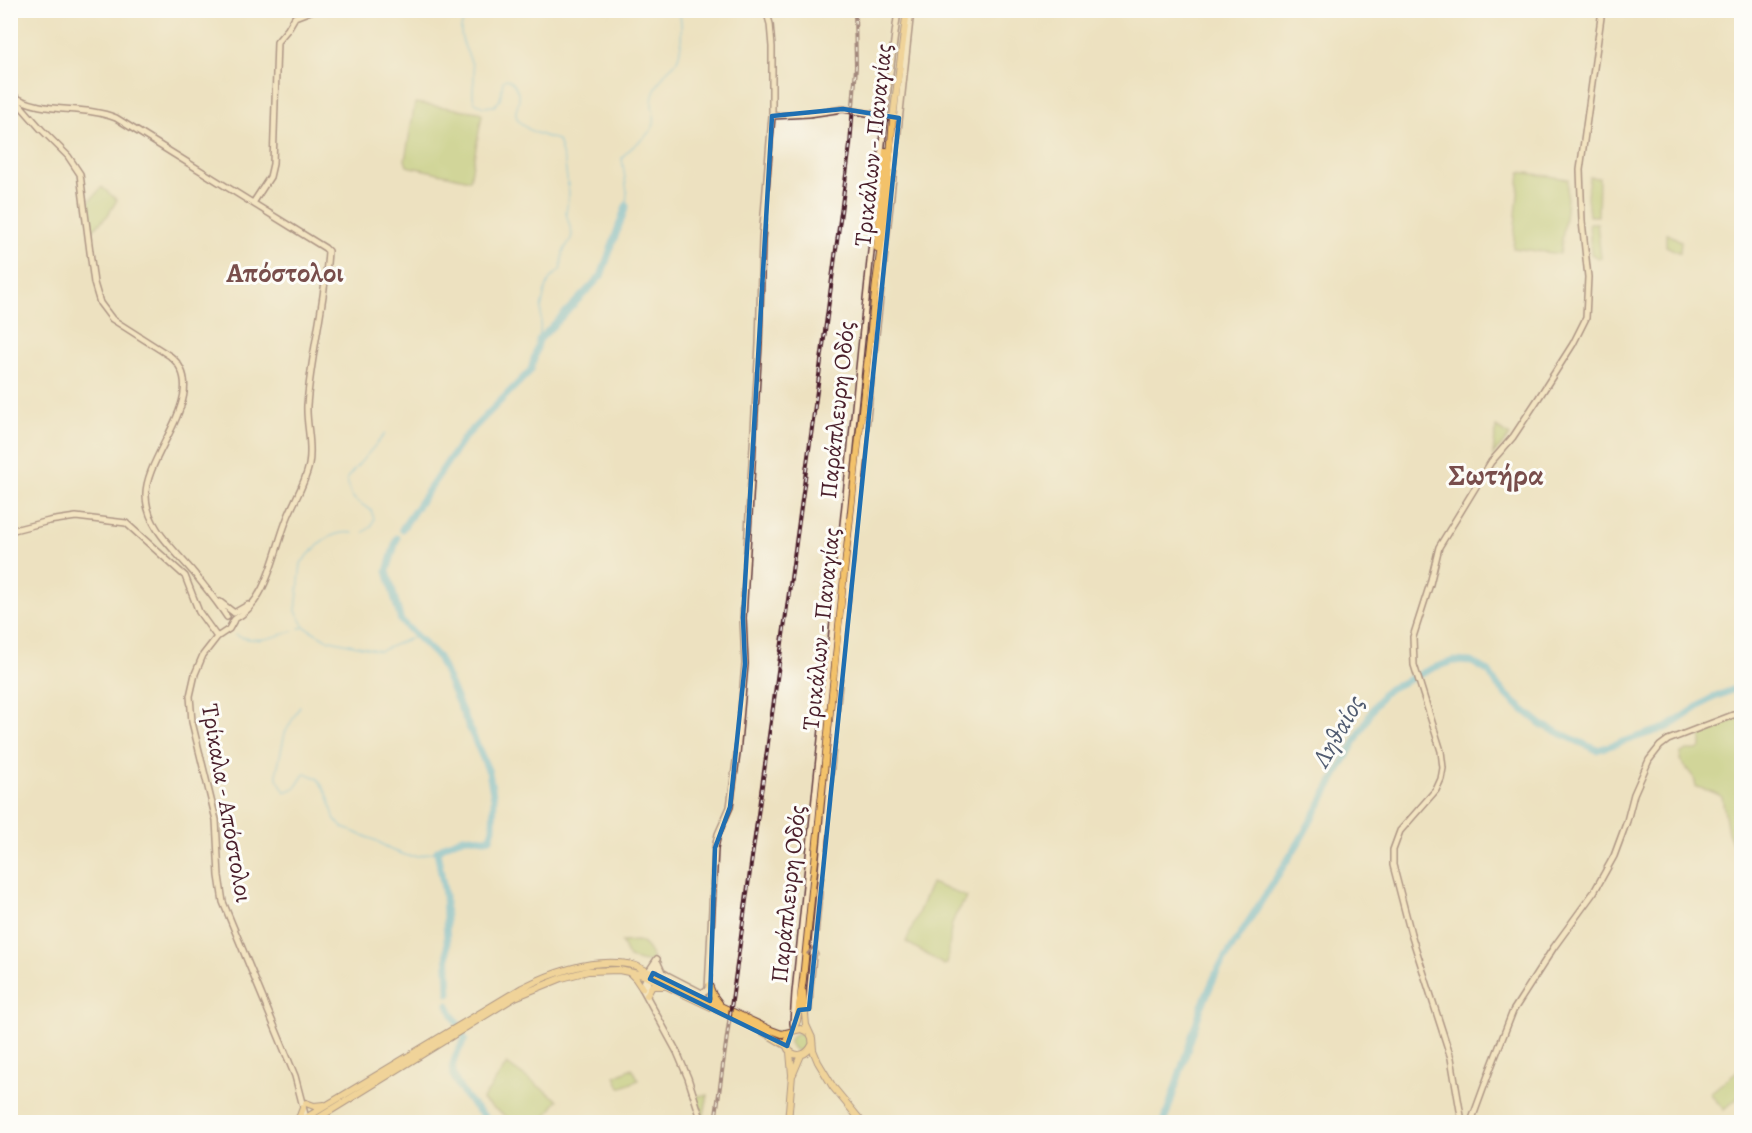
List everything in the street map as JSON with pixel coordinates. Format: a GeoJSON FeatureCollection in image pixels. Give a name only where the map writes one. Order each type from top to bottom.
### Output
{"type":"FeatureCollection","features":[{"type":"Feature","properties":{"kind":"main road","name":"Τρικάλων - Παναγίας"},"geometry":{"type":"LineString","coordinates":[[793,1030],[797,1021],[803,979],[834,677],[841,639],[858,446],[876,283],[877,240],[907,10]]}},
{"type":"Feature","properties":{"kind":"main road"},"geometry":{"type":"LineString","coordinates":[[851,450],[858,446]]}},
{"type":"Feature","properties":{"kind":"main road"},"geometry":{"type":"LineString","coordinates":[[848,483],[854,488]]}},
{"type":"Feature","properties":{"kind":"main road"},"geometry":{"type":"LineString","coordinates":[[834,677],[840,672]]}},
{"type":"Feature","properties":{"kind":"main road"},"geometry":{"type":"LineString","coordinates":[[297,1122],[310,1121],[528,985],[580,966],[624,963],[650,971],[777,1033],[801,1029],[808,1032],[812,1038],[818,1062],[833,1087],[862,1122]]}},
{"type":"Feature","properties":{"kind":"main road"},"geometry":{"type":"LineString","coordinates":[[473,1020],[524,992],[562,978],[595,970],[650,971],[663,986],[760,1030],[788,1049],[809,1056],[818,1062]]}},
{"type":"Feature","properties":{"kind":"main road"},"geometry":{"type":"LineString","coordinates":[[628,971],[642,988]]}},
{"type":"Feature","properties":{"kind":"main road","name":"Τρικάλων - Παναγίας"},"geometry":{"type":"LineString","coordinates":[[803,979],[808,1032]]}},
{"type":"Feature","properties":{"kind":"main road"},"geometry":{"type":"LineString","coordinates":[[709,985],[714,999],[723,1008]]}},
{"type":"Feature","properties":{"kind":"main road"},"geometry":{"type":"LineString","coordinates":[[647,996],[652,987],[663,986]]}},
{"type":"Feature","properties":{"kind":"main road"},"geometry":{"type":"LineString","coordinates":[[788,1122],[792,1075],[786,1039],[793,1030]]}},
{"type":"Feature","properties":{"kind":"main road"},"geometry":{"type":"LineString","coordinates":[[792,1075],[803,1055],[812,1045]]}},
{"type":"Feature","properties":{"kind":"main road"},"geometry":{"type":"LineString","coordinates":[[297,1122],[304,1105],[332,1107]]}},
{"type":"Feature","properties":{"kind":"main road"},"geometry":{"type":"LineString","coordinates":[[318,1122],[332,1107]]}},
{"type":"Feature","properties":{"kind":"street"},"geometry":{"type":"LineString","coordinates":[[11,95],[39,106],[116,118],[253,203],[270,177],[273,164],[277,42],[297,16],[313,10]]}},
{"type":"Feature","properties":{"kind":"street"},"geometry":{"type":"LineString","coordinates":[[650,971],[661,970],[665,975],[702,993],[706,992],[709,985],[710,918],[715,848],[718,834],[730,807],[746,664],[743,618],[759,344],[763,228],[772,116],[772,47],[766,10]]}},
{"type":"Feature","properties":{"kind":"street","name":"Παράπλευρη Οδός"},"geometry":{"type":"LineString","coordinates":[[806,1009],[810,987],[892,117],[898,10]]}},
{"type":"Feature","properties":{"kind":"street"},"geometry":{"type":"LineString","coordinates":[[1462,1122],[1451,1058],[1411,934],[1393,860],[1395,843],[1400,831],[1433,794],[1439,785],[1443,771],[1441,751],[1414,665],[1413,637],[1439,547],[1491,462],[1513,437],[1538,399],[1573,344],[1586,318],[1588,277],[1582,221],[1580,170],[1602,10]]}},
{"type":"Feature","properties":{"kind":"street"},"geometry":{"type":"LineString","coordinates":[[11,95],[68,156],[80,174],[94,283],[100,303],[112,319],[170,356],[183,372],[183,396],[174,424],[146,487],[146,496],[155,527],[227,617],[228,624],[224,632]]}},
{"type":"Feature","properties":{"kind":"street"},"geometry":{"type":"LineString","coordinates":[[772,116],[801,115],[843,109],[892,117]]}},
{"type":"Feature","properties":{"kind":"street","name":"Παράπλευρη Οδός"},"geometry":{"type":"LineString","coordinates":[[793,1030],[851,450],[892,117]]}},
{"type":"Feature","properties":{"kind":"street","name":"Τρίκαλα - Απόστολοι"},"geometry":{"type":"LineString","coordinates":[[253,203],[328,251],[307,408],[311,445],[309,466],[304,483],[284,527],[270,572],[247,610],[234,616],[233,624],[217,637],[200,661],[190,696],[192,722],[216,820],[221,894],[289,1061],[310,1121]]}},
{"type":"Feature","properties":{"kind":"street"},"geometry":{"type":"LineString","coordinates":[[10,531],[76,517],[128,524],[185,576],[199,612],[217,637]]}},
{"type":"Feature","properties":{"kind":"street"},"geometry":{"type":"LineString","coordinates":[[211,595],[234,616]]}},
{"type":"Feature","properties":{"kind":"street"},"geometry":{"type":"LineString","coordinates":[[227,617],[229,613],[234,616]]}},
{"type":"Feature","properties":{"kind":"street"},"geometry":{"type":"LineString","coordinates":[[1471,1122],[1513,1011],[1554,947],[1594,892],[1614,856],[1625,828],[1634,794],[1653,754],[1668,740],[1726,718],[1742,715]]}},
{"type":"Feature","properties":{"kind":"street"},"geometry":{"type":"LineString","coordinates":[[650,971],[642,988],[677,1052],[702,1122]]}},
{"type":"Feature","properties":{"kind":"street"},"geometry":{"type":"LineString","coordinates":[[647,996],[650,971]]}},
{"type":"Feature","properties":{"kind":"street"},"geometry":{"type":"LineString","coordinates":[[1460,1110],[1475,1111]]}},
{"type":"Feature","properties":{"kind":"highlighted area"},"geometry":{"type":"Polygon","coordinates":[[[843,109],[899,118],[809,1009],[799,1010],[787,1046],[650,979],[653,973],[710,1001],[715,848],[730,807],[745,664],[743,618],[772,116],[843,109]]]}},
{"type":"Feature","properties":{"kind":"green space"},"geometry":{"type":"Polygon","coordinates":[[[415,103],[479,112],[482,115],[470,180],[407,166],[405,160],[415,103]]]}},
{"type":"Feature","properties":{"kind":"green space"},"geometry":{"type":"Polygon","coordinates":[[[1520,172],[1568,179],[1560,254],[1513,248],[1520,172]]]}},
{"type":"Feature","properties":{"kind":"green space"},"geometry":{"type":"Polygon","coordinates":[[[1589,177],[1599,178],[1598,216],[1589,216],[1587,196],[1589,177]]]}},
{"type":"Feature","properties":{"kind":"green space"},"geometry":{"type":"Polygon","coordinates":[[[102,187],[117,200],[108,215],[91,232],[86,205],[102,187]]]}},
{"type":"Feature","properties":{"kind":"green space"},"geometry":{"type":"Polygon","coordinates":[[[1589,223],[1597,223],[1601,258],[1591,254],[1589,223]]]}},
{"type":"Feature","properties":{"kind":"green space"},"geometry":{"type":"Polygon","coordinates":[[[1666,233],[1681,241],[1680,253],[1666,246],[1666,233]]]}},
{"type":"Feature","properties":{"kind":"green space"},"geometry":{"type":"Polygon","coordinates":[[[1496,427],[1510,436],[1493,455],[1496,427]]]}},
{"type":"Feature","properties":{"kind":"green space"},"geometry":{"type":"Polygon","coordinates":[[[1742,719],[1741,864],[1728,833],[1722,797],[1696,787],[1694,778],[1680,760],[1681,753],[1701,747],[1701,734],[1742,719]]]}},
{"type":"Feature","properties":{"kind":"green space"},"geometry":{"type":"Polygon","coordinates":[[[931,883],[967,897],[951,927],[948,960],[944,965],[906,942],[931,883]]]}},
{"type":"Feature","properties":{"kind":"green space"},"geometry":{"type":"Polygon","coordinates":[[[637,941],[648,948],[652,961],[644,962],[629,958],[621,942],[637,941]]]}},
{"type":"Feature","properties":{"kind":"green space"},"geometry":{"type":"Polygon","coordinates":[[[795,1033],[803,1033],[808,1038],[806,1049],[795,1051],[790,1046],[790,1038],[795,1033]]]}},
{"type":"Feature","properties":{"kind":"green space"},"geometry":{"type":"Polygon","coordinates":[[[507,1064],[558,1100],[542,1122],[514,1122],[482,1100],[507,1064]]]}},
{"type":"Feature","properties":{"kind":"green space"},"geometry":{"type":"Polygon","coordinates":[[[632,1068],[639,1080],[620,1088],[615,1076],[632,1068]]]}},
{"type":"Feature","properties":{"kind":"green space"},"geometry":{"type":"Polygon","coordinates":[[[1737,1071],[1741,1076],[1741,1095],[1724,1110],[1710,1093],[1737,1071]]]}},
{"type":"Feature","properties":{"kind":"green space"},"geometry":{"type":"Polygon","coordinates":[[[708,1095],[703,1119],[696,1096],[708,1095]]]}},
{"type":"Feature","properties":{"kind":"waterway"},"geometry":{"type":"LineString","coordinates":[[467,10],[461,27],[461,35],[474,72],[474,101],[483,107],[494,106],[500,100],[503,81],[506,79],[511,82],[517,89],[519,98],[517,118],[532,131],[558,140],[565,164],[569,193],[566,213],[572,234],[563,252],[561,269],[550,279],[545,291],[539,340]]}},
{"type":"Feature","properties":{"kind":"waterway"},"geometry":{"type":"LineString","coordinates":[[626,206],[627,192],[622,158],[652,129],[654,124],[652,104],[654,93],[664,75],[676,62],[680,51],[679,10]]}},
{"type":"Feature","properties":{"kind":"waterway"},"geometry":{"type":"LineString","coordinates":[[402,529],[464,438],[531,370],[539,340],[601,276],[626,206]]}},
{"type":"Feature","properties":{"kind":"waterway"},"geometry":{"type":"LineString","coordinates":[[364,532],[371,527],[374,519],[371,510],[351,495],[347,478],[385,434]]}},
{"type":"Feature","properties":{"kind":"waterway"},"geometry":{"type":"LineString","coordinates":[[305,627],[296,611],[301,563],[330,537],[353,533]]}},
{"type":"Feature","properties":{"kind":"waterway"},"geometry":{"type":"LineString","coordinates":[[397,538],[387,571],[401,621],[438,657],[489,772],[494,799],[493,828],[490,838],[461,838],[437,851],[445,895],[449,993]]}},
{"type":"Feature","properties":{"kind":"waterway"},"geometry":{"type":"LineString","coordinates":[[300,628],[305,627],[326,639],[380,651],[417,637]]}},
{"type":"Feature","properties":{"kind":"waterway"},"geometry":{"type":"LineString","coordinates":[[235,635],[257,640],[293,631]]}},
{"type":"Feature","properties":{"kind":"waterway","name":"Ληθαίος"},"geometry":{"type":"LineString","coordinates":[[1164,1122],[1201,1008],[1217,971],[1299,842],[1374,707],[1389,689],[1453,661],[1472,662],[1489,672],[1497,685],[1542,725],[1597,750],[1668,727],[1710,699],[1742,686]]}},
{"type":"Feature","properties":{"kind":"waterway"},"geometry":{"type":"LineString","coordinates":[[300,706],[285,733],[277,770],[277,778],[285,792],[295,788],[305,773],[317,778],[327,793],[335,820],[344,828],[408,856],[419,856],[437,851]]}},
{"type":"Feature","properties":{"kind":"waterway"},"geometry":{"type":"LineString","coordinates":[[448,1005],[465,1039],[453,1064],[455,1080],[466,1096],[491,1122]]}},
{"type":"Feature","properties":{"kind":"railway"},"geometry":{"type":"LineString","coordinates":[[715,1122],[850,145],[856,67],[855,10]]}},
{"type":"Feature","properties":{"kind":"district","name":"Απόστολοι"},"geometry":{"type":"Point","coordinates":[285,273]}},
{"type":"Feature","properties":{"kind":"district","name":"Σωτήρα"},"geometry":{"type":"Point","coordinates":[1496,475]}}]}
